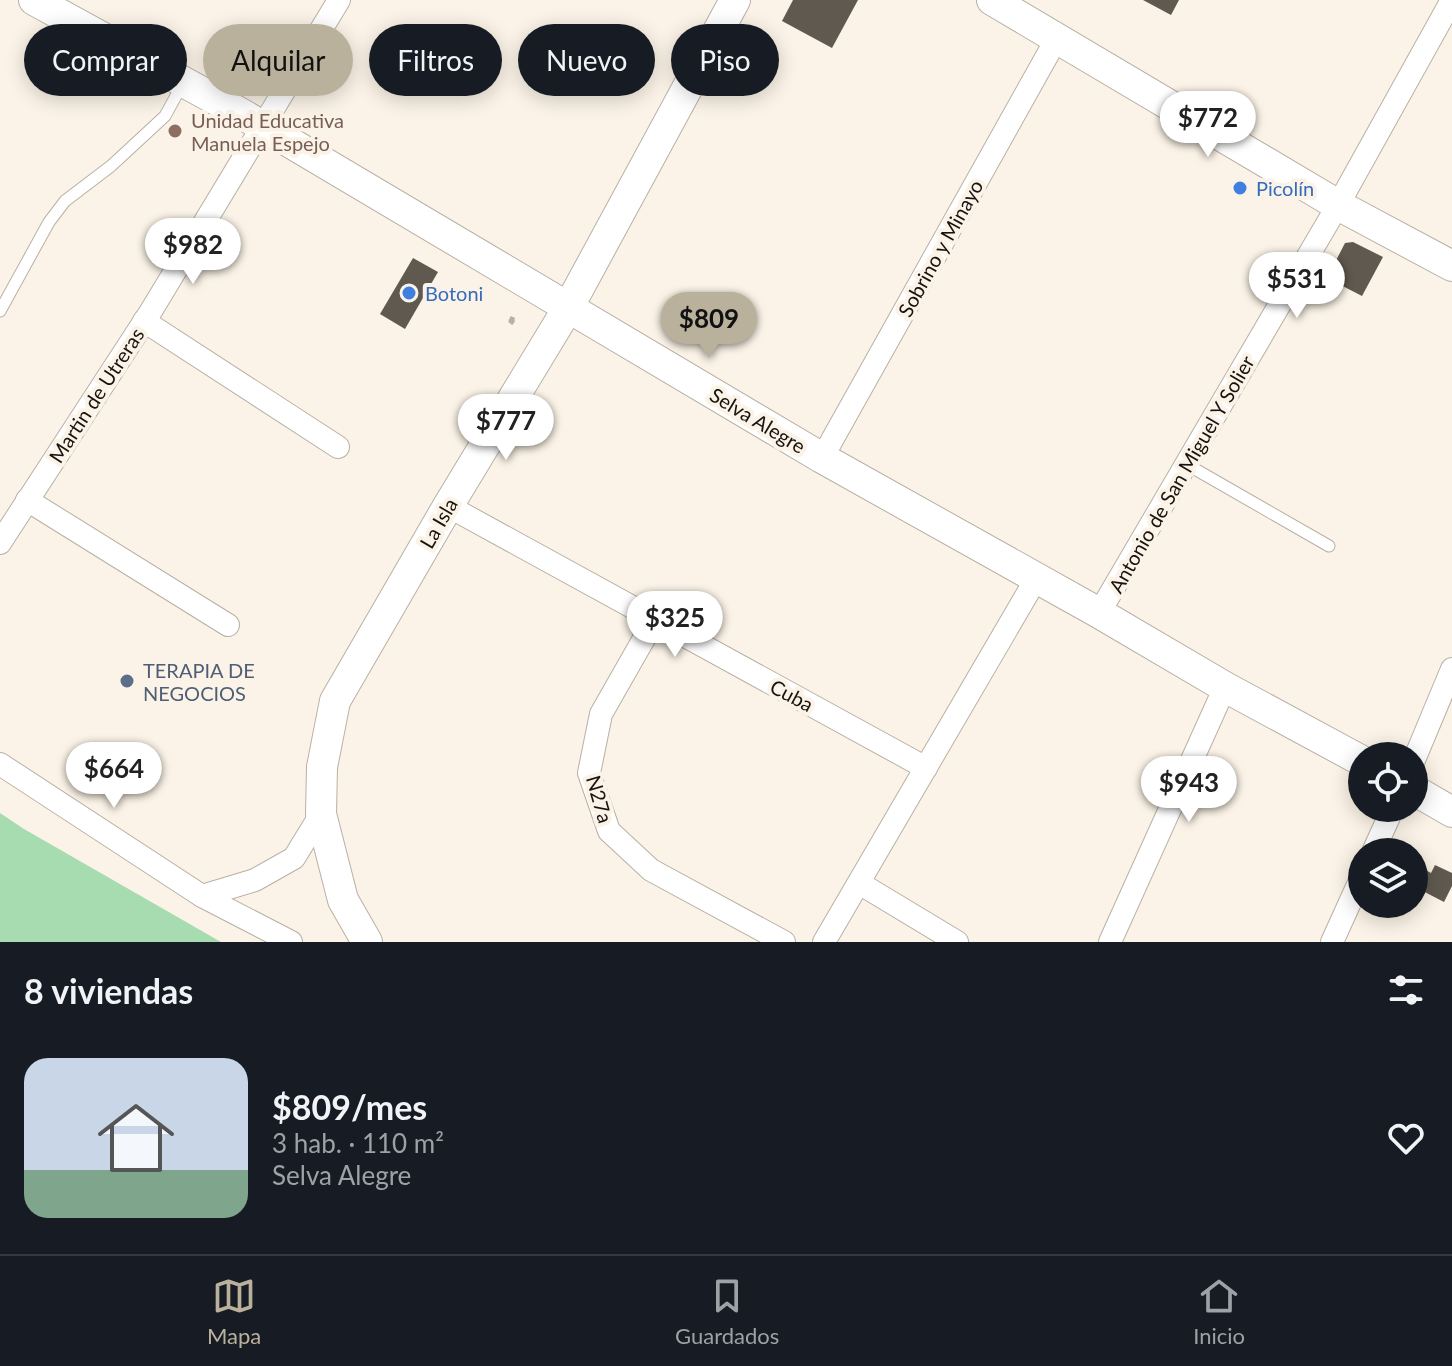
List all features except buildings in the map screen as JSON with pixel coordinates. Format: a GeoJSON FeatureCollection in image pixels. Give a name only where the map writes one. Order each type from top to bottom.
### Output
{"type":"FeatureCollection","features":[{"type":"Feature","properties":{"kind":"street","name":"Selva Alegre"},"geometry":{"type":"LineString","coordinates":[[34,0],[78,24]]}},
{"type":"Feature","properties":{"kind":"street","name":"Martin de Utreras"},"geometry":{"type":"LineString","coordinates":[[0,543],[144,321],[339,0]]}},
{"type":"Feature","properties":{"kind":"street","name":"La Isla"},"geometry":{"type":"LineString","coordinates":[[367,942],[343,900],[321,814],[322,767],[335,701],[568,308],[735,0]]}},
{"type":"Feature","properties":{"kind":"street"},"geometry":{"type":"LineString","coordinates":[[992,0],[1338,205],[1452,266]]}},
{"type":"Feature","properties":{"kind":"street","name":"Antonio de San Miguel Y Solier"},"geometry":{"type":"LineString","coordinates":[[1099,613],[1338,205],[1452,0]]}},
{"type":"Feature","properties":{"kind":"street","name":"Sobrino y Minayo"},"geometry":{"type":"LineString","coordinates":[[822,458],[1057,38]]}},
{"type":"Feature","properties":{"kind":"street","name":"Selva Alegre"},"geometry":{"type":"LineString","coordinates":[[187,84],[822,458],[1348,753]]}},
{"type":"Feature","properties":{"kind":"street"},"geometry":{"type":"LineString","coordinates":[[144,321],[338,447]]}},
{"type":"Feature","properties":{"kind":"street"},"geometry":{"type":"LineString","coordinates":[[27,500],[228,625]]}},
{"type":"Feature","properties":{"kind":"street","name":"Cuba"},"geometry":{"type":"LineString","coordinates":[[448,506],[926,768]]}},
{"type":"Feature","properties":{"kind":"street"},"geometry":{"type":"LineString","coordinates":[[824,942],[1036,579]]}},
{"type":"Feature","properties":{"kind":"street","name":"N27a"},"geometry":{"type":"LineString","coordinates":[[654,621],[601,714],[589,773],[609,831],[651,870],[784,942]]}},
{"type":"Feature","properties":{"kind":"street"},"geometry":{"type":"LineString","coordinates":[[1422,742],[1452,669]]}},
{"type":"Feature","properties":{"kind":"street"},"geometry":{"type":"LineString","coordinates":[[1110,942],[1225,687]]}},
{"type":"Feature","properties":{"kind":"street"},"geometry":{"type":"LineString","coordinates":[[0,764],[202,896],[291,942]]}},
{"type":"Feature","properties":{"kind":"street"},"geometry":{"type":"LineString","coordinates":[[1428,798],[1452,812]]}},
{"type":"Feature","properties":{"kind":"street"},"geometry":{"type":"LineString","coordinates":[[202,896],[255,880],[294,858],[321,814]]}},
{"type":"Feature","properties":{"kind":"street"},"geometry":{"type":"LineString","coordinates":[[859,883],[957,942]]}},
{"type":"Feature","properties":{"kind":"street"},"geometry":{"type":"LineString","coordinates":[[1332,942],[1348,907]]}},
{"type":"Feature","properties":{"kind":"lane"},"geometry":{"type":"LineString","coordinates":[[0,311],[49,222],[65,201],[111,166],[165,116],[176,96]]}},
{"type":"Feature","properties":{"kind":"lane"},"geometry":{"type":"LineString","coordinates":[[1186,464],[1329,546]]}},
{"type":"Feature","properties":{"kind":"green space"},"geometry":{"type":"Polygon","coordinates":[[[0,813],[24,829],[221,942],[0,942],[0,813]]]}},
{"type":"Feature","properties":{"kind":"place","name":"Unidad Educativa Manuela Espejo"},"geometry":{"type":"Point","coordinates":[175,131]}},
{"type":"Feature","properties":{"kind":"place","name":"Picolín"},"geometry":{"type":"Point","coordinates":[1240,188]}},
{"type":"Feature","properties":{"kind":"place","name":"Botoni"},"geometry":{"type":"Point","coordinates":[409,293]}},
{"type":"Feature","properties":{"kind":"place","name":"TERAPIA DE NEGOCIOS"},"geometry":{"type":"Point","coordinates":[127,681]}}]}
